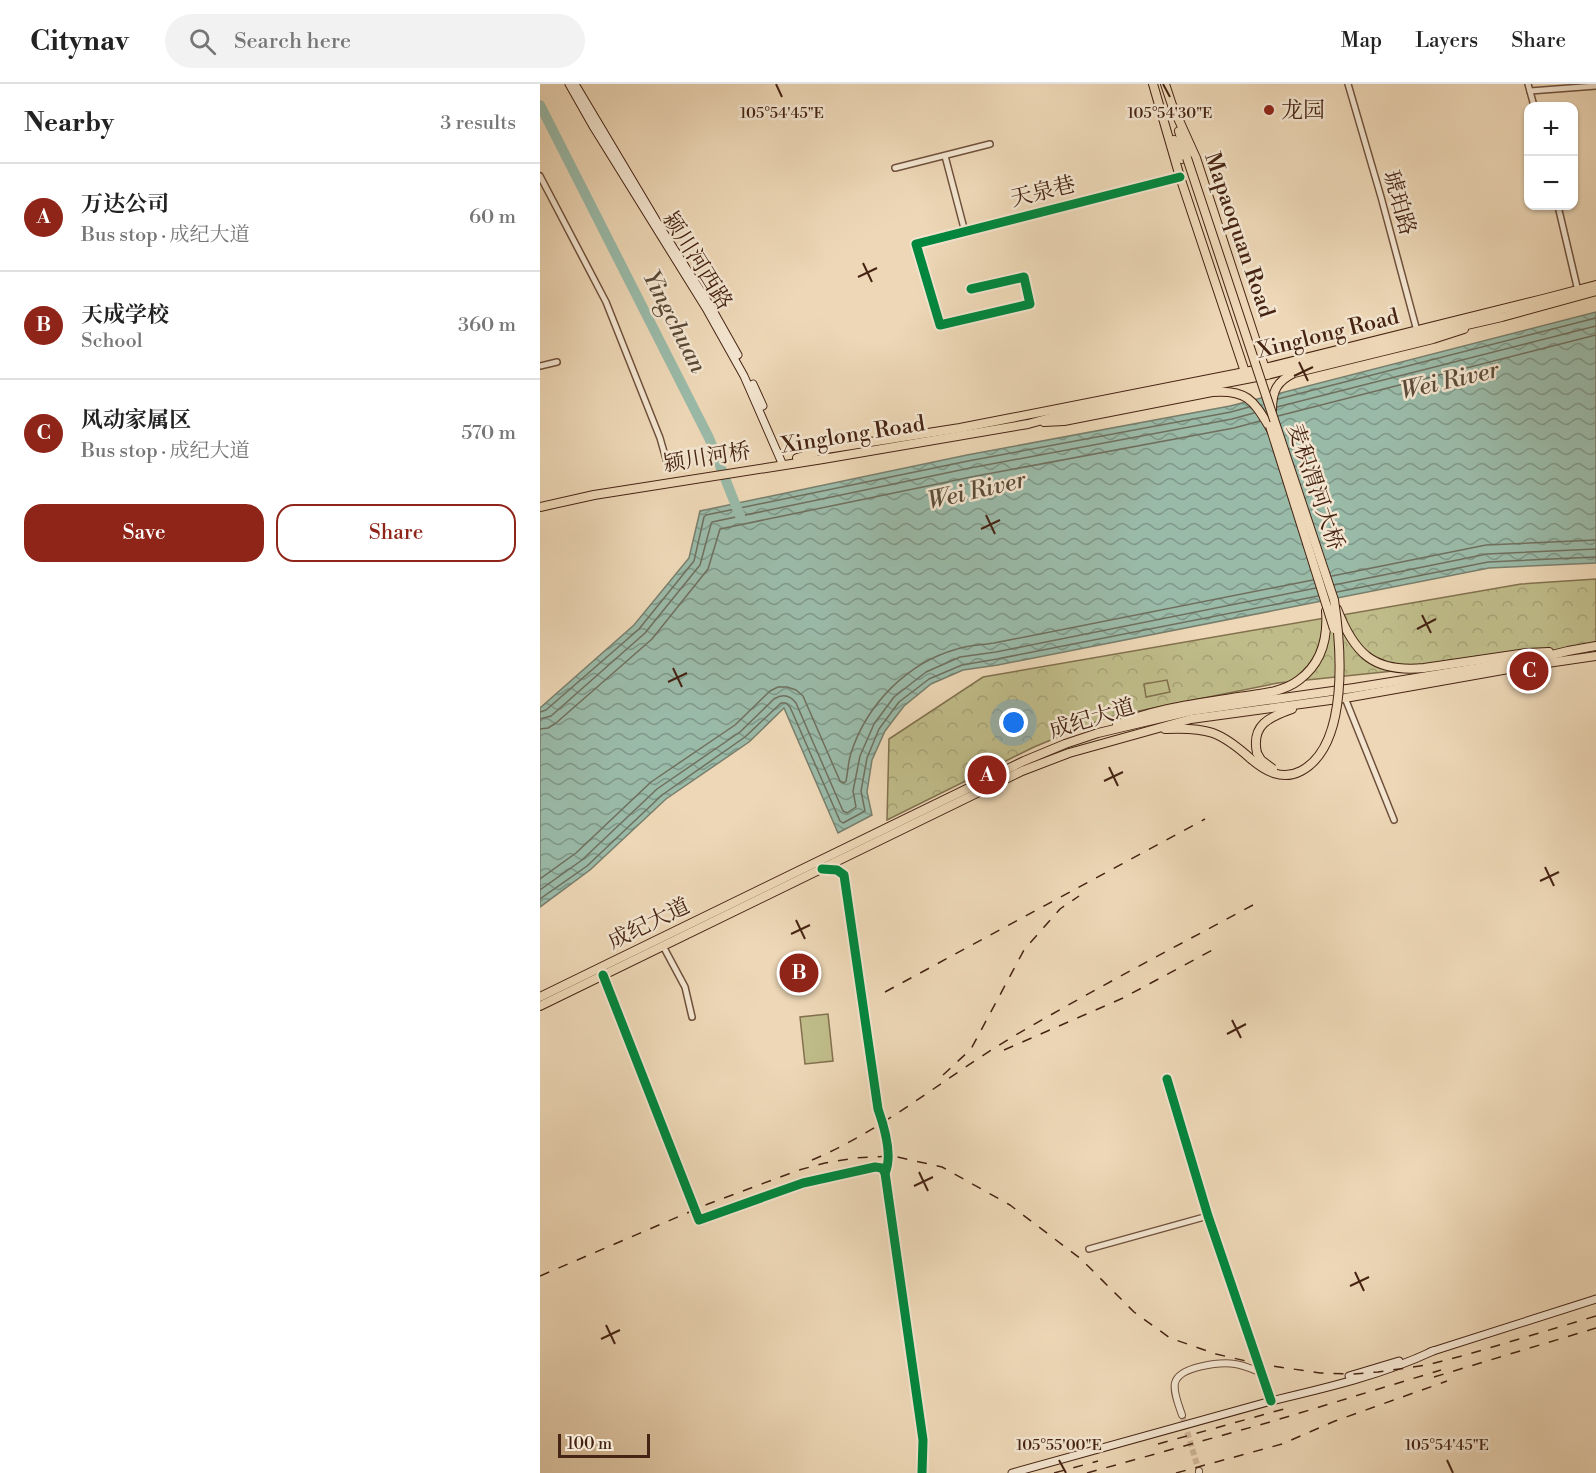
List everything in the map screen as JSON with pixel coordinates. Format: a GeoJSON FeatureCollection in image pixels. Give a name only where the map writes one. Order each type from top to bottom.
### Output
{"type":"FeatureCollection","features":[{"type":"Feature","properties":{"kind":"highway","name":"Xinglong Road"},"geometry":{"type":"LineString","coordinates":[[1266,371],[1502,317],[1579,293],[1596,285]]}},
{"type":"Feature","properties":{"kind":"highway","name":"Xinglong Road"},"geometry":{"type":"LineString","coordinates":[[768,467],[1028,424],[1246,376],[1417,331],[1596,291]]}},
{"type":"Feature","properties":{"kind":"highway","name":"Xinglong Road"},"geometry":{"type":"LineString","coordinates":[[768,467],[826,449],[960,428],[1246,376]]}},
{"type":"Feature","properties":{"kind":"highway","name":"颍川河桥"},"geometry":{"type":"LineString","coordinates":[[540,507],[651,485],[768,467]]}},
{"type":"Feature","properties":{"kind":"main road","name":"颍川河西路"},"geometry":{"type":"LineString","coordinates":[[569,84],[600,139],[712,319],[744,376],[784,462]]}},
{"type":"Feature","properties":{"kind":"main road","name":"颍川河西路"},"geometry":{"type":"LineString","coordinates":[[574,84],[711,307],[748,375],[784,462]]}},
{"type":"Feature","properties":{"kind":"main road","name":"Mapaoquan Road"},"geometry":{"type":"LineString","coordinates":[[1153,84],[1180,177],[1246,376]]}},
{"type":"Feature","properties":{"kind":"main road","name":"Mapaoquan Road"},"geometry":{"type":"LineString","coordinates":[[1165,84],[1196,158],[1266,371]]}},
{"type":"Feature","properties":{"kind":"main road","name":"Mapaoquan Road"},"geometry":{"type":"LineString","coordinates":[[1173,107],[1184,159]]}},
{"type":"Feature","properties":{"kind":"main road","name":"Mapaoquan Road"},"geometry":{"type":"LineString","coordinates":[[1162,111],[1184,159]]}},
{"type":"Feature","properties":{"kind":"main road","name":"麦积渭河大桥"},"geometry":{"type":"LineString","coordinates":[[1149,730],[1190,728],[1209,731],[1254,756],[1268,771],[1278,775],[1295,774],[1310,765],[1322,750],[1334,719],[1340,679],[1339,634],[1330,600],[1184,159]]}},
{"type":"Feature","properties":{"kind":"main road"},"geometry":{"type":"LineString","coordinates":[[1274,430],[1272,399],[1278,384],[1285,377],[1311,368],[1433,339],[1502,317]]}},
{"type":"Feature","properties":{"kind":"main road"},"geometry":{"type":"LineString","coordinates":[[1028,424],[1064,421],[1212,392],[1235,392],[1244,395],[1252,402],[1274,430]]}},
{"type":"Feature","properties":{"kind":"main road"},"geometry":{"type":"LineString","coordinates":[[1330,600],[1352,641],[1373,660],[1384,666],[1408,670],[1527,653],[1568,651]]}},
{"type":"Feature","properties":{"kind":"main road"},"geometry":{"type":"LineString","coordinates":[[1098,733],[1130,719],[1184,706],[1275,691],[1299,681],[1316,664],[1325,642],[1330,600]]}},
{"type":"Feature","properties":{"kind":"main road","name":"成纪大道"},"geometry":{"type":"LineString","coordinates":[[540,997],[1024,761],[1098,733],[1191,711],[1354,688],[1539,658],[1596,646]]}},
{"type":"Feature","properties":{"kind":"main road","name":"成纪大道"},"geometry":{"type":"LineString","coordinates":[[540,1006],[1044,761],[1191,719],[1345,698],[1596,656]]}},
{"type":"Feature","properties":{"kind":"main road"},"geometry":{"type":"LineString","coordinates":[[1254,756],[1256,736],[1260,727],[1277,714],[1306,704]]}},
{"type":"Feature","properties":{"kind":"main road"},"geometry":{"type":"LineString","coordinates":[[1012,1473],[1410,1362],[1432,1351],[1596,1299]]}},
{"type":"Feature","properties":{"kind":"street","name":"琥珀路"},"geometry":{"type":"LineString","coordinates":[[1348,84],[1417,331]]}},
{"type":"Feature","properties":{"kind":"street"},"geometry":{"type":"LineString","coordinates":[[1528,84],[1533,102]]}},
{"type":"Feature","properties":{"kind":"street"},"geometry":{"type":"LineString","coordinates":[[1530,91],[1596,86]]}},
{"type":"Feature","properties":{"kind":"street"},"geometry":{"type":"LineString","coordinates":[[895,168],[990,144]]}},
{"type":"Feature","properties":{"kind":"street"},"geometry":{"type":"LineString","coordinates":[[945,156],[965,232]]}},
{"type":"Feature","properties":{"kind":"street"},"geometry":{"type":"LineString","coordinates":[[540,176],[606,302],[660,438],[668,466]]}},
{"type":"Feature","properties":{"kind":"street","name":"天泉巷"},"geometry":{"type":"LineString","coordinates":[[971,289],[1024,277],[1030,304],[940,325],[916,244],[1180,177]]}},
{"type":"Feature","properties":{"kind":"street"},"geometry":{"type":"LineString","coordinates":[[1559,210],[1579,293]]}},
{"type":"Feature","properties":{"kind":"street"},"geometry":{"type":"LineString","coordinates":[[540,366],[557,362]]}},
{"type":"Feature","properties":{"kind":"street"},"geometry":{"type":"LineString","coordinates":[[1345,698],[1394,820]]}},
{"type":"Feature","properties":{"kind":"street"},"geometry":{"type":"LineString","coordinates":[[822,869],[837,870],[844,874],[878,1109],[885,1130],[888,1166],[885,1173]]}},
{"type":"Feature","properties":{"kind":"street"},"geometry":{"type":"LineString","coordinates":[[663,946],[685,987],[693,1017]]}},
{"type":"Feature","properties":{"kind":"street"},"geometry":{"type":"LineString","coordinates":[[603,975],[699,1220],[803,1183],[875,1167],[882,1168],[885,1173],[923,1440],[922,1473]]}},
{"type":"Feature","properties":{"kind":"street"},"geometry":{"type":"LineString","coordinates":[[1167,1079],[1208,1216],[1271,1401]]}},
{"type":"Feature","properties":{"kind":"street"},"geometry":{"type":"LineString","coordinates":[[1089,1249],[1208,1216]]}},
{"type":"Feature","properties":{"kind":"street"},"geometry":{"type":"LineString","coordinates":[[1182,1415],[1175,1390],[1175,1383],[1181,1373],[1215,1365],[1236,1364],[1262,1373]]}},
{"type":"Feature","properties":{"kind":"green space"},"geometry":{"type":"Polygon","coordinates":[[[1596,579],[1596,650],[1278,683],[1109,717],[1034,747],[887,820],[889,739],[983,677],[1521,584],[1596,579]]]}},
{"type":"Feature","properties":{"kind":"green space"},"geometry":{"type":"Polygon","coordinates":[[[1167,680],[1170,692],[1146,697],[1144,684],[1167,680]]]}},
{"type":"Feature","properties":{"kind":"green space"},"geometry":{"type":"Polygon","coordinates":[[[828,1014],[833,1061],[805,1064],[800,1017],[828,1014]]]}},
{"type":"Feature","properties":{"kind":"water","name":"Wei River"},"geometry":{"type":"Polygon","coordinates":[[[1596,312],[1596,563],[1489,568],[963,670],[931,684],[904,706],[885,731],[872,760],[867,792],[872,815],[838,833],[784,708],[749,742],[666,799],[590,870],[540,907],[540,708],[634,625],[689,558],[700,511],[967,455],[1230,406],[1596,312]]]}},
{"type":"Feature","properties":{"kind":"waterway","name":"Yingchuan"},"geometry":{"type":"LineString","coordinates":[[540,105],[709,438],[740,516]]}},
{"type":"Feature","properties":{"kind":"tunnel"},"geometry":{"type":"LineString","coordinates":[[1182,1415],[1199,1471]]}},
{"type":"Feature","properties":{"kind":"railway"},"geometry":{"type":"LineString","coordinates":[[885,992],[1205,819]]}},
{"type":"Feature","properties":{"kind":"railway"},"geometry":{"type":"LineString","coordinates":[[943,1075],[971,1049],[1024,950],[1060,909],[1079,896]]}},
{"type":"Feature","properties":{"kind":"railway"},"geometry":{"type":"LineString","coordinates":[[812,1160],[888,1119],[1009,1039],[1253,905]]}},
{"type":"Feature","properties":{"kind":"railway"},"geometry":{"type":"LineString","coordinates":[[1004,1050],[1123,998],[1218,947]]}},
{"type":"Feature","properties":{"kind":"railway"},"geometry":{"type":"LineString","coordinates":[[540,1276],[708,1204],[799,1170],[855,1158],[893,1156],[942,1167],[1010,1205],[1081,1259],[1134,1312],[1170,1338],[1216,1354],[1259,1364],[1320,1373],[1378,1372],[1427,1365],[1596,1316]]}},
{"type":"Feature","properties":{"kind":"railway"},"geometry":{"type":"LineString","coordinates":[[1434,1377],[1596,1328]]}},
{"type":"Feature","properties":{"kind":"railway"},"geometry":{"type":"LineString","coordinates":[[1087,1473],[1270,1422],[1441,1370]]}},
{"type":"Feature","properties":{"kind":"railway"},"geometry":{"type":"LineString","coordinates":[[1176,1473],[1282,1444],[1335,1421],[1447,1381]]}},
{"type":"Feature","properties":{"kind":"railway"},"geometry":{"type":"LineString","coordinates":[[1158,1444],[1291,1407]]}},
{"type":"Feature","properties":{"kind":"railway"},"geometry":{"type":"LineString","coordinates":[[1054,1473],[1098,1461]]}},
{"type":"Feature","properties":{"kind":"cycle path"},"geometry":{"type":"LineString","coordinates":[[971,289],[1024,277],[1030,304],[940,325],[916,244],[1180,177]]}},
{"type":"Feature","properties":{"kind":"cycle path"},"geometry":{"type":"LineString","coordinates":[[822,869],[837,870],[844,875],[878,1109],[887,1141],[888,1158],[885,1173]]}},
{"type":"Feature","properties":{"kind":"cycle path"},"geometry":{"type":"LineString","coordinates":[[603,975],[699,1220],[803,1183],[875,1167],[882,1168],[885,1173],[923,1440],[922,1473]]}},
{"type":"Feature","properties":{"kind":"cycle path"},"geometry":{"type":"LineString","coordinates":[[1167,1079],[1208,1216],[1271,1401]]}},
{"type":"Feature","properties":{"kind":"place","name":"龙园"},"geometry":{"type":"Point","coordinates":[1269,110]}},
{"type":"Feature","properties":{"kind":"place","name":"风动家属区"},"geometry":{"type":"Point","coordinates":[1529,671]}},
{"type":"Feature","properties":{"kind":"place","name":"万达公司"},"geometry":{"type":"Point","coordinates":[987,775]}},
{"type":"Feature","properties":{"kind":"place","name":"天成学校"},"geometry":{"type":"Point","coordinates":[799,973]}}]}
